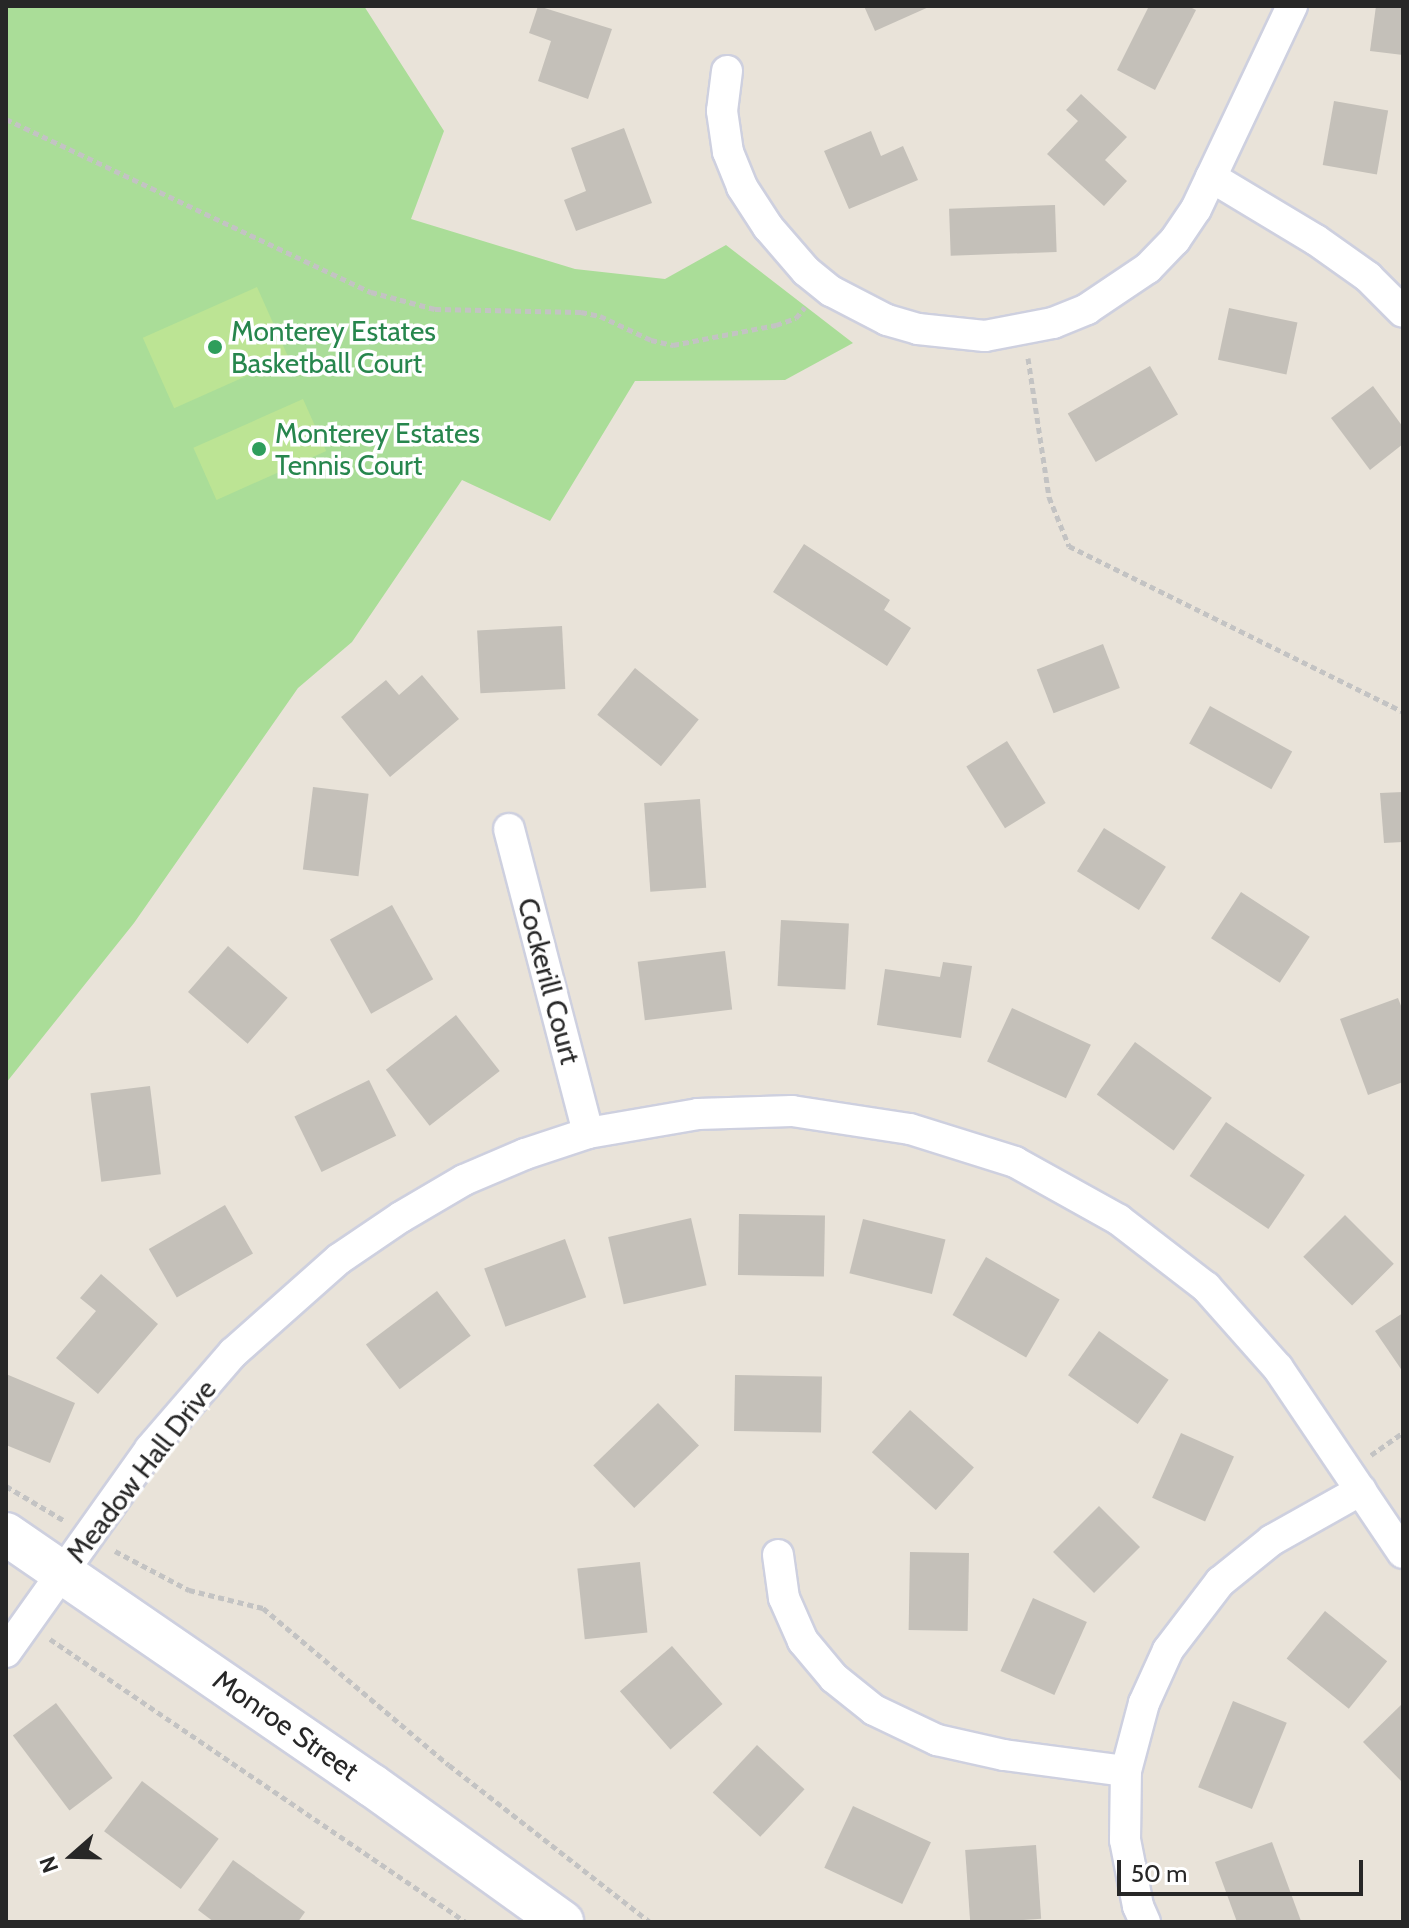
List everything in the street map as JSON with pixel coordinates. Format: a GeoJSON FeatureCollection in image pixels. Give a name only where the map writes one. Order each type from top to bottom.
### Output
{"type":"FeatureCollection","features":[{"type":"Feature","properties":{"kind":"main road","name":"Monroe Street"},"geometry":{"type":"LineString","coordinates":[[6,1534],[562,1922]]}},
{"type":"Feature","properties":{"kind":"street"},"geometry":{"type":"LineString","coordinates":[[727,71],[722,111],[728,152],[742,187],[768,227],[824,285],[887,320],[918,329],[985,336],[1053,323],[1087,309],[1148,268],[1175,240],[1211,177],[1292,6]]}},
{"type":"Feature","properties":{"kind":"street"},"geometry":{"type":"LineString","coordinates":[[1211,177],[1316,240],[1368,277],[1403,312]]}},
{"type":"Feature","properties":{"kind":"street","name":"Cockerill Court"},"geometry":{"type":"LineString","coordinates":[[509,829],[588,1133]]}},
{"type":"Feature","properties":{"kind":"street","name":"Meadow Hall Drive"},"geometry":{"type":"LineString","coordinates":[[6,1652],[150,1449],[233,1353],[339,1259],[464,1180],[525,1154],[588,1133],[698,1114],[792,1111],[910,1129],[1015,1162],[1119,1220],[1206,1287],[1278,1368],[1403,1553]]}},
{"type":"Feature","properties":{"kind":"street"},"geometry":{"type":"LineString","coordinates":[[1145,1922],[1138,1906],[1125,1840],[1126,1771],[1144,1703],[1168,1650],[1220,1582],[1272,1540],[1361,1490]]}},
{"type":"Feature","properties":{"kind":"street"},"geometry":{"type":"LineString","coordinates":[[778,1555],[784,1598],[803,1641],[834,1678],[874,1710],[937,1740],[1004,1755],[1126,1771]]}},
{"type":"Feature","properties":{"kind":"path"},"geometry":{"type":"LineString","coordinates":[[6,119],[371,292],[435,309],[581,312],[600,316],[651,340],[673,345],[776,325],[796,318],[824,285]]}},
{"type":"Feature","properties":{"kind":"path"},"geometry":{"type":"LineString","coordinates":[[1024,328],[1049,497],[1069,546],[1403,712]]}},
{"type":"Feature","properties":{"kind":"path"},"geometry":{"type":"LineString","coordinates":[[6,1486],[145,1570],[189,1590],[263,1608],[449,1765],[650,1922]]}},
{"type":"Feature","properties":{"kind":"path"},"geometry":{"type":"LineString","coordinates":[[26,1623],[466,1922]]}},
{"type":"Feature","properties":{"kind":"green space"},"geometry":{"type":"Polygon","coordinates":[[[6,6],[364,6],[444,131],[411,219],[575,269],[665,279],[726,245],[853,343],[785,380],[635,381],[550,521],[462,480],[352,642],[298,688],[134,923],[6,1083],[6,6]]]}},
{"type":"Feature","properties":{"kind":"green space","name":"Monterey Estates Basketball Court"},"geometry":{"type":"Polygon","coordinates":[[[257,287],[288,357],[174,408],[143,338],[257,287]]]}},
{"type":"Feature","properties":{"kind":"green space","name":"Monterey Estates Tennis Court"},"geometry":{"type":"Polygon","coordinates":[[[303,399],[326,451],[217,500],[193,448],[303,399]]]}},
{"type":"Feature","properties":{"kind":"building"},"geometry":{"type":"Polygon","coordinates":[[[538,6],[612,29],[588,99],[538,81],[551,41],[529,33],[538,6]]]}},
{"type":"Feature","properties":{"kind":"building"},"geometry":{"type":"Polygon","coordinates":[[[864,6],[931,6],[875,31],[864,6]]]}},
{"type":"Feature","properties":{"kind":"building"},"geometry":{"type":"Polygon","coordinates":[[[1149,6],[1188,6],[1196,10],[1155,90],[1117,70],[1149,6]]]}},
{"type":"Feature","properties":{"kind":"building"},"geometry":{"type":"Polygon","coordinates":[[[1376,6],[1403,6],[1403,55],[1370,51],[1376,6]]]}},
{"type":"Feature","properties":{"kind":"building"},"geometry":{"type":"Polygon","coordinates":[[[1081,94],[1127,137],[1105,160],[1127,181],[1104,206],[1047,154],[1078,121],[1066,110],[1081,94]]]}},
{"type":"Feature","properties":{"kind":"building"},"geometry":{"type":"Polygon","coordinates":[[[1334,101],[1388,111],[1377,175],[1323,165],[1334,101]]]}},
{"type":"Feature","properties":{"kind":"building"},"geometry":{"type":"Polygon","coordinates":[[[624,128],[652,203],[576,231],[564,200],[586,191],[571,148],[624,128]]]}},
{"type":"Feature","properties":{"kind":"building"},"geometry":{"type":"Polygon","coordinates":[[[871,131],[881,156],[903,146],[918,180],[849,209],[824,151],[871,131]]]}},
{"type":"Feature","properties":{"kind":"building"},"geometry":{"type":"Polygon","coordinates":[[[1055,205],[1057,252],[951,256],[949,209],[1055,205]]]}},
{"type":"Feature","properties":{"kind":"building"},"geometry":{"type":"Polygon","coordinates":[[[1229,308],[1297,323],[1286,374],[1218,360],[1229,308]]]}},
{"type":"Feature","properties":{"kind":"building"},"geometry":{"type":"Polygon","coordinates":[[[1150,366],[1178,414],[1096,462],[1068,414],[1150,366]]]}},
{"type":"Feature","properties":{"kind":"building"},"geometry":{"type":"Polygon","coordinates":[[[1373,386],[1403,427],[1403,444],[1370,470],[1331,418],[1373,386]]]}},
{"type":"Feature","properties":{"kind":"building"},"geometry":{"type":"Polygon","coordinates":[[[804,544],[890,600],[884,610],[911,628],[887,666],[773,592],[804,544]]]}},
{"type":"Feature","properties":{"kind":"building"},"geometry":{"type":"Polygon","coordinates":[[[562,626],[565,689],[480,693],[477,630],[562,626]]]}},
{"type":"Feature","properties":{"kind":"building"},"geometry":{"type":"Polygon","coordinates":[[[1103,644],[1120,688],[1054,713],[1037,669],[1103,644]]]}},
{"type":"Feature","properties":{"kind":"building"},"geometry":{"type":"Polygon","coordinates":[[[635,668],[699,720],[661,766],[597,715],[635,668]]]}},
{"type":"Feature","properties":{"kind":"building"},"geometry":{"type":"Polygon","coordinates":[[[422,675],[459,719],[390,777],[341,717],[386,680],[399,695],[422,675]]]}},
{"type":"Feature","properties":{"kind":"building"},"geometry":{"type":"Polygon","coordinates":[[[1210,706],[1292,752],[1271,789],[1189,744],[1210,706]]]}},
{"type":"Feature","properties":{"kind":"building"},"geometry":{"type":"Polygon","coordinates":[[[1007,741],[1046,803],[1005,828],[966,766],[1007,741]]]}},
{"type":"Feature","properties":{"kind":"building"},"geometry":{"type":"Polygon","coordinates":[[[313,787],[369,794],[358,876],[303,869],[313,787]]]}},
{"type":"Feature","properties":{"kind":"building"},"geometry":{"type":"Polygon","coordinates":[[[1403,792],[1403,842],[1384,843],[1380,793],[1403,792]]]}},
{"type":"Feature","properties":{"kind":"building"},"geometry":{"type":"Polygon","coordinates":[[[700,799],[706,888],[650,892],[644,803],[700,799]]]}},
{"type":"Feature","properties":{"kind":"building"},"geometry":{"type":"Polygon","coordinates":[[[1104,828],[1166,867],[1139,910],[1077,871],[1104,828]]]}},
{"type":"Feature","properties":{"kind":"building"},"geometry":{"type":"Polygon","coordinates":[[[1241,892],[1310,937],[1280,983],[1211,938],[1241,892]]]}},
{"type":"Feature","properties":{"kind":"building"},"geometry":{"type":"Polygon","coordinates":[[[392,905],[433,979],[371,1014],[330,939],[392,905]]]}},
{"type":"Feature","properties":{"kind":"building"},"geometry":{"type":"Polygon","coordinates":[[[781,920],[849,924],[845,989],[778,986],[781,920]]]}},
{"type":"Feature","properties":{"kind":"building"},"geometry":{"type":"Polygon","coordinates":[[[228,946],[288,998],[248,1044],[188,992],[228,946]]]}},
{"type":"Feature","properties":{"kind":"building"},"geometry":{"type":"Polygon","coordinates":[[[725,951],[732,1010],[645,1020],[638,962],[725,951]]]}},
{"type":"Feature","properties":{"kind":"building"},"geometry":{"type":"Polygon","coordinates":[[[943,962],[972,966],[961,1038],[877,1025],[885,969],[940,977],[943,962]]]}},
{"type":"Feature","properties":{"kind":"building"},"geometry":{"type":"Polygon","coordinates":[[[1398,998],[1403,1011],[1403,1082],[1368,1095],[1340,1019],[1398,998]]]}},
{"type":"Feature","properties":{"kind":"building"},"geometry":{"type":"Polygon","coordinates":[[[1012,1008],[1091,1045],[1066,1098],[987,1061],[1012,1008]]]}},
{"type":"Feature","properties":{"kind":"building"},"geometry":{"type":"Polygon","coordinates":[[[456,1015],[500,1071],[430,1126],[386,1070],[456,1015]]]}},
{"type":"Feature","properties":{"kind":"building"},"geometry":{"type":"Polygon","coordinates":[[[1135,1042],[1212,1098],[1174,1150],[1097,1095],[1135,1042]]]}},
{"type":"Feature","properties":{"kind":"building"},"geometry":{"type":"Polygon","coordinates":[[[369,1080],[396,1136],[322,1172],[294,1116],[369,1080]]]}},
{"type":"Feature","properties":{"kind":"building"},"geometry":{"type":"Polygon","coordinates":[[[150,1086],[161,1174],[101,1182],[90,1093],[150,1086]]]}},
{"type":"Feature","properties":{"kind":"building"},"geometry":{"type":"Polygon","coordinates":[[[1226,1122],[1305,1175],[1268,1229],[1190,1176],[1226,1122]]]}},
{"type":"Feature","properties":{"kind":"building"},"geometry":{"type":"Polygon","coordinates":[[[225,1205],[253,1253],[177,1297],[149,1249],[225,1205]]]}},
{"type":"Feature","properties":{"kind":"building"},"geometry":{"type":"Polygon","coordinates":[[[739,1214],[825,1216],[824,1276],[738,1275],[739,1214]]]}},
{"type":"Feature","properties":{"kind":"building"},"geometry":{"type":"Polygon","coordinates":[[[1345,1215],[1394,1264],[1352,1306],[1303,1257],[1345,1215]]]}},
{"type":"Feature","properties":{"kind":"building"},"geometry":{"type":"Polygon","coordinates":[[[691,1218],[707,1285],[624,1304],[608,1237],[691,1218]]]}},
{"type":"Feature","properties":{"kind":"building"},"geometry":{"type":"Polygon","coordinates":[[[863,1219],[945,1240],[932,1294],[849,1273],[863,1219]]]}},
{"type":"Feature","properties":{"kind":"building"},"geometry":{"type":"Polygon","coordinates":[[[565,1239],[586,1297],[505,1327],[484,1268],[565,1239]]]}},
{"type":"Feature","properties":{"kind":"building"},"geometry":{"type":"Polygon","coordinates":[[[986,1257],[1060,1300],[1026,1358],[952,1315],[986,1257]]]}},
{"type":"Feature","properties":{"kind":"building"},"geometry":{"type":"Polygon","coordinates":[[[101,1274],[158,1324],[98,1394],[56,1358],[96,1311],[80,1298],[101,1274]]]}},
{"type":"Feature","properties":{"kind":"building"},"geometry":{"type":"Polygon","coordinates":[[[437,1291],[471,1336],[400,1389],[366,1345],[437,1291]]]}},
{"type":"Feature","properties":{"kind":"building"},"geometry":{"type":"Polygon","coordinates":[[[1403,1313],[1403,1372],[1375,1331],[1403,1313]]]}},
{"type":"Feature","properties":{"kind":"building"},"geometry":{"type":"Polygon","coordinates":[[[1099,1331],[1169,1380],[1138,1424],[1068,1375],[1099,1331]]]}},
{"type":"Feature","properties":{"kind":"building"},"geometry":{"type":"Polygon","coordinates":[[[6,1374],[75,1403],[50,1463],[6,1445],[6,1374]]]}},
{"type":"Feature","properties":{"kind":"building"},"geometry":{"type":"Polygon","coordinates":[[[735,1375],[822,1377],[821,1433],[734,1431],[735,1375]]]}},
{"type":"Feature","properties":{"kind":"building"},"geometry":{"type":"Polygon","coordinates":[[[658,1403],[699,1445],[634,1508],[593,1466],[658,1403]]]}},
{"type":"Feature","properties":{"kind":"building"},"geometry":{"type":"Polygon","coordinates":[[[910,1410],[974,1468],[936,1510],[872,1452],[910,1410]]]}},
{"type":"Feature","properties":{"kind":"building"},"geometry":{"type":"Polygon","coordinates":[[[1181,1433],[1234,1457],[1205,1521],[1152,1498],[1181,1433]]]}},
{"type":"Feature","properties":{"kind":"building"},"geometry":{"type":"Polygon","coordinates":[[[1099,1506],[1140,1547],[1094,1593],[1053,1552],[1099,1506]]]}},
{"type":"Feature","properties":{"kind":"building"},"geometry":{"type":"Polygon","coordinates":[[[910,1552],[969,1553],[968,1631],[909,1630],[910,1552]]]}},
{"type":"Feature","properties":{"kind":"building"},"geometry":{"type":"Polygon","coordinates":[[[640,1562],[647,1633],[585,1639],[577,1569],[640,1562]]]}},
{"type":"Feature","properties":{"kind":"building"},"geometry":{"type":"Polygon","coordinates":[[[1033,1598],[1087,1622],[1054,1695],[1000,1671],[1033,1598]]]}},
{"type":"Feature","properties":{"kind":"building"},"geometry":{"type":"Polygon","coordinates":[[[1325,1611],[1387,1661],[1349,1709],[1287,1658],[1325,1611]]]}},
{"type":"Feature","properties":{"kind":"building"},"geometry":{"type":"Polygon","coordinates":[[[672,1646],[723,1704],[670,1749],[620,1691],[672,1646]]]}},
{"type":"Feature","properties":{"kind":"building"},"geometry":{"type":"Polygon","coordinates":[[[1233,1701],[1287,1723],[1252,1809],[1198,1787],[1233,1701]]]}},
{"type":"Feature","properties":{"kind":"building"},"geometry":{"type":"Polygon","coordinates":[[[56,1703],[113,1778],[69,1811],[13,1735],[56,1703]]]}},
{"type":"Feature","properties":{"kind":"building"},"geometry":{"type":"Polygon","coordinates":[[[1403,1703],[1403,1783],[1363,1742],[1403,1703]]]}},
{"type":"Feature","properties":{"kind":"building"},"geometry":{"type":"Polygon","coordinates":[[[757,1745],[805,1789],[760,1837],[713,1793],[757,1745]]]}},
{"type":"Feature","properties":{"kind":"building"},"geometry":{"type":"Polygon","coordinates":[[[142,1781],[219,1839],[181,1889],[104,1831],[142,1781]]]}},
{"type":"Feature","properties":{"kind":"building"},"geometry":{"type":"Polygon","coordinates":[[[853,1806],[931,1842],[902,1904],[824,1868],[853,1806]]]}},
{"type":"Feature","properties":{"kind":"building"},"geometry":{"type":"Polygon","coordinates":[[[1272,1842],[1301,1921],[1237,1922],[1215,1862],[1272,1842]]]}},
{"type":"Feature","properties":{"kind":"building"},"geometry":{"type":"Polygon","coordinates":[[[1036,1845],[1041,1919],[970,1922],[965,1850],[1036,1845]]]}},
{"type":"Feature","properties":{"kind":"building"},"geometry":{"type":"Polygon","coordinates":[[[233,1860],[305,1912],[298,1922],[214,1922],[198,1910],[233,1860]]]}},
{"type":"Feature","properties":{"kind":"place","name":"Monterey Estates Basketball Court"},"geometry":{"type":"Point","coordinates":[215,347]}},
{"type":"Feature","properties":{"kind":"place","name":"Monterey Estates Tennis Court"},"geometry":{"type":"Point","coordinates":[259,449]}}]}
